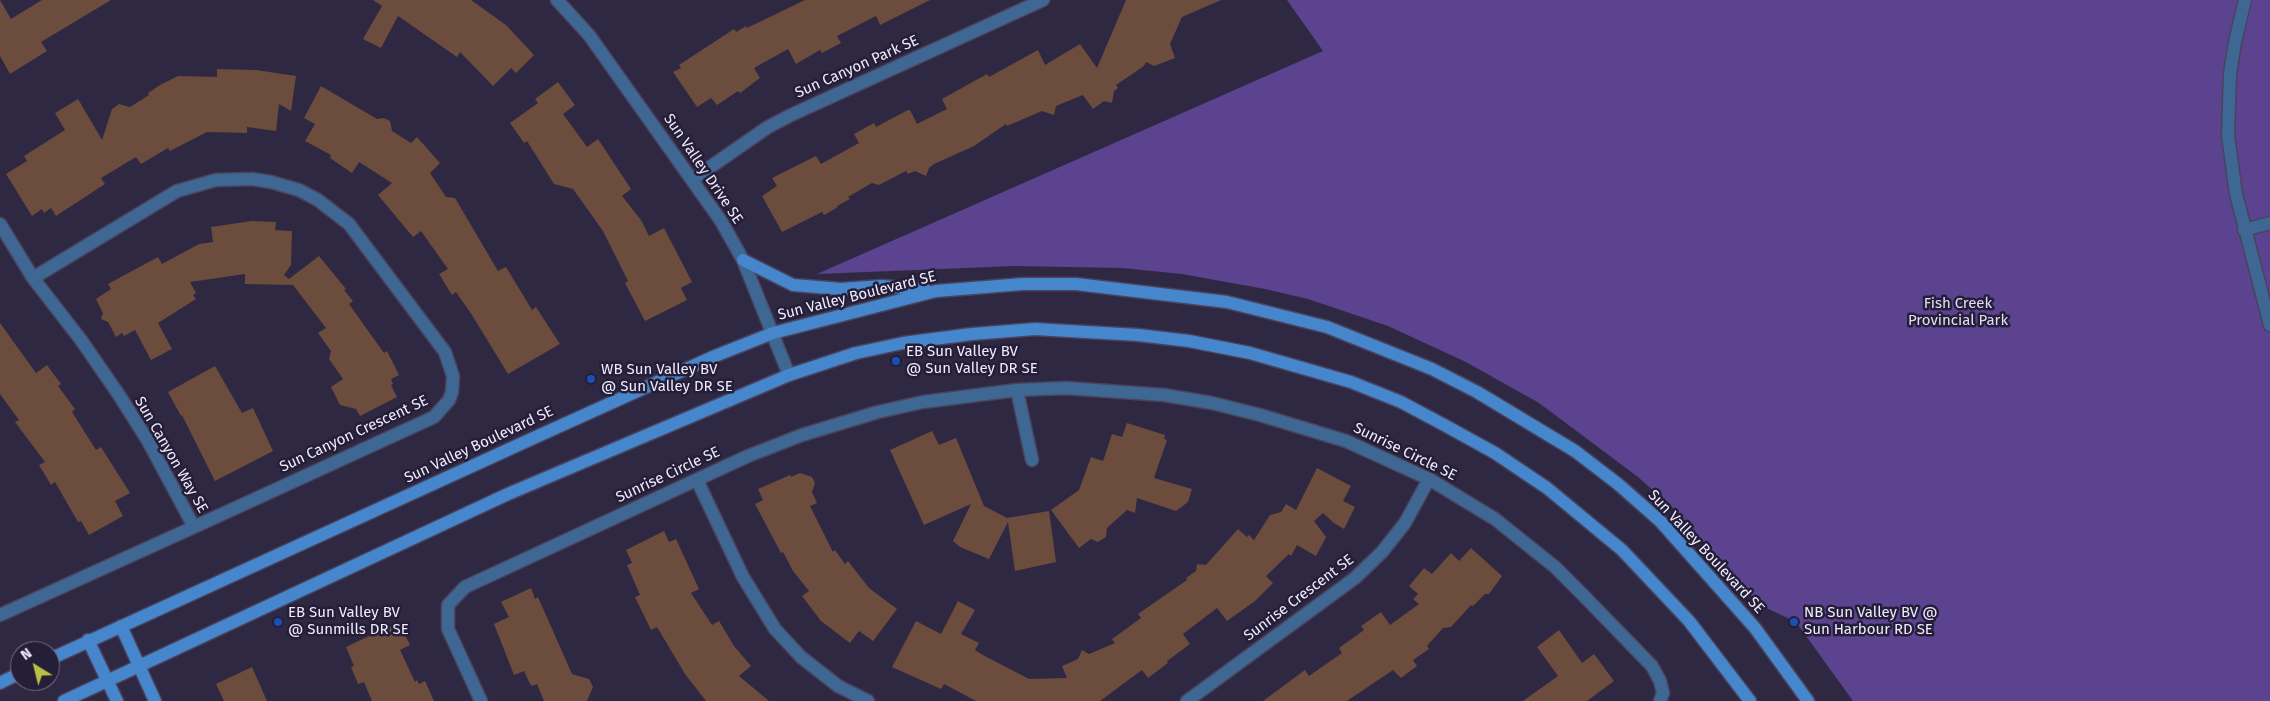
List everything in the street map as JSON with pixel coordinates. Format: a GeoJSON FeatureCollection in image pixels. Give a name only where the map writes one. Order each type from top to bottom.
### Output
{"type":"FeatureCollection","features":[{"type":"Feature","properties":{"kind":"main road"},"geometry":{"type":"LineString","coordinates":[[743,260],[793,285],[802,287],[841,289],[882,286],[936,291]]}},
{"type":"Feature","properties":{"kind":"main road","name":"Sun Valley Boulevard SE"},"geometry":{"type":"LineString","coordinates":[[60,654],[715,356],[773,333],[936,291],[1023,284],[1076,284],[1227,302],[1327,327],[1432,369],[1529,422],[1575,451],[1618,484],[1660,522],[1725,592],[1755,628],[1808,701]]}},
{"type":"Feature","properties":{"kind":"main road"},"geometry":{"type":"LineString","coordinates":[[64,701],[508,494],[789,375],[856,353],[903,343],[972,334],[1034,329],[1138,335],[1189,341],[1250,353],[1352,382],[1401,402],[1495,453],[1547,488],[1587,519],[1662,590],[1689,620],[1750,701]]}},
{"type":"Feature","properties":{"kind":"main road"},"geometry":{"type":"LineString","coordinates":[[120,626],[155,701]]}},
{"type":"Feature","properties":{"kind":"main road"},"geometry":{"type":"LineString","coordinates":[[88,640],[117,701]]}},
{"type":"Feature","properties":{"kind":"street","name":"Sun Valley Drive SE"},"geometry":{"type":"LineString","coordinates":[[557,0],[589,35],[721,221],[743,260],[789,375]]}},
{"type":"Feature","properties":{"kind":"street","name":"Sun Canyon Park SE"},"geometry":{"type":"LineString","coordinates":[[693,179],[768,127],[791,115],[1043,0]]}},
{"type":"Feature","properties":{"kind":"street"},"geometry":{"type":"LineString","coordinates":[[2246,0],[2232,57],[2228,118],[2232,171],[2244,230],[2270,325]]}},
{"type":"Feature","properties":{"kind":"street","name":"Sun Canyon Crescent SE"},"geometry":{"type":"LineString","coordinates":[[33,278],[177,191],[216,180],[252,179],[271,182],[299,190],[318,200],[349,224],[444,352],[453,376],[452,392],[449,400],[434,417],[194,527]]}},
{"type":"Feature","properties":{"kind":"street"},"geometry":{"type":"LineString","coordinates":[[2244,230],[2270,223]]}},
{"type":"Feature","properties":{"kind":"street","name":"Sun Canyon Way SE"},"geometry":{"type":"LineString","coordinates":[[0,224],[33,278],[119,395],[148,441],[194,527],[0,615]]}},
{"type":"Feature","properties":{"kind":"street"},"geometry":{"type":"LineString","coordinates":[[1017,390],[1032,460]]}},
{"type":"Feature","properties":{"kind":"street","name":"Sunrise Circle SE"},"geometry":{"type":"LineString","coordinates":[[481,701],[448,629],[448,605],[465,588],[748,456],[802,435],[878,412],[970,394],[1017,390],[1115,390],[1212,403],[1304,427],[1346,441],[1429,479],[1495,519],[1525,542],[1575,587],[1652,666],[1660,681],[1663,693],[1660,701]]}},
{"type":"Feature","properties":{"kind":"street","name":"Sunrise Crescent SE"},"geometry":{"type":"LineString","coordinates":[[1187,701],[1355,578],[1382,552],[1404,523],[1429,479]]}},
{"type":"Feature","properties":{"kind":"street"},"geometry":{"type":"LineString","coordinates":[[697,480],[743,577],[775,630],[801,657],[838,686],[868,701]]}},
{"type":"Feature","properties":{"kind":"green space","name":"Fish Creek Provincial Park"},"geometry":{"type":"Polygon","coordinates":[[[1287,0],[2270,0],[2270,701],[1853,701],[1796,622],[1760,605],[1675,510],[1638,477],[1539,403],[1466,362],[1388,326],[1308,299],[1265,289],[1182,274],[1122,268],[1015,266],[817,274],[1323,51],[1287,0]]]}},
{"type":"Feature","properties":{"kind":"building"},"geometry":{"type":"Polygon","coordinates":[[[0,0],[11,19],[42,0],[111,0],[41,42],[47,51],[10,74],[0,56],[0,0]]]}},
{"type":"Feature","properties":{"kind":"building"},"geometry":{"type":"Polygon","coordinates":[[[373,0],[471,0],[506,25],[534,55],[516,73],[511,68],[493,86],[460,52],[457,57],[398,16],[381,48],[363,39],[382,6],[373,0]]]}},
{"type":"Feature","properties":{"kind":"building"},"geometry":{"type":"Polygon","coordinates":[[[805,0],[930,0],[880,25],[876,16],[837,36],[841,43],[822,53],[820,50],[796,64],[788,49],[754,68],[760,78],[740,93],[738,91],[717,105],[711,98],[697,107],[673,72],[681,68],[679,65],[734,29],[736,32],[746,26],[747,28],[805,0]]]}},
{"type":"Feature","properties":{"kind":"building"},"geometry":{"type":"Polygon","coordinates":[[[1126,0],[1221,0],[1182,17],[1170,44],[1175,58],[1154,66],[1146,62],[1144,66],[1116,85],[1118,88],[1114,91],[1112,103],[1104,101],[1093,109],[1083,95],[1056,106],[1054,115],[1042,111],[1007,126],[1006,124],[974,146],[934,164],[929,168],[926,176],[915,171],[908,174],[906,171],[879,185],[872,183],[848,197],[850,199],[824,215],[822,212],[782,232],[762,196],[777,186],[772,178],[816,156],[821,164],[859,143],[854,134],[874,123],[876,127],[906,111],[910,110],[917,124],[947,109],[942,99],[987,74],[989,77],[1038,50],[1045,65],[1080,44],[1097,68],[1126,0]]]}},
{"type":"Feature","properties":{"kind":"building"},"geometry":{"type":"Polygon","coordinates":[[[217,69],[256,70],[296,76],[291,111],[279,104],[276,131],[247,127],[247,133],[207,132],[170,151],[168,148],[141,164],[136,157],[101,178],[105,184],[56,216],[51,208],[44,213],[42,209],[32,216],[6,174],[27,161],[24,156],[65,130],[55,113],[78,99],[102,140],[112,109],[119,104],[130,107],[149,95],[148,93],[160,85],[178,76],[217,77],[217,69]]]}},
{"type":"Feature","properties":{"kind":"building"},"geometry":{"type":"Polygon","coordinates":[[[558,82],[575,105],[563,114],[587,147],[598,139],[631,189],[622,196],[641,220],[649,236],[664,228],[692,282],[681,288],[687,300],[645,321],[625,283],[628,281],[603,231],[573,189],[554,184],[527,141],[524,143],[510,123],[538,103],[535,99],[558,82]]]}},
{"type":"Feature","properties":{"kind":"building"},"geometry":{"type":"Polygon","coordinates":[[[321,86],[377,119],[384,118],[390,121],[392,131],[411,143],[417,137],[440,163],[430,173],[446,197],[455,198],[498,271],[506,267],[532,310],[536,307],[560,344],[508,374],[472,315],[456,292],[452,295],[439,274],[448,269],[421,231],[413,237],[378,195],[392,183],[359,162],[352,173],[330,158],[331,155],[305,141],[315,124],[304,118],[321,86]]]}},
{"type":"Feature","properties":{"kind":"building"},"geometry":{"type":"Polygon","coordinates":[[[252,221],[276,222],[275,230],[292,231],[291,265],[284,275],[289,279],[319,256],[346,289],[344,290],[353,301],[349,304],[384,353],[387,351],[399,375],[391,379],[393,384],[391,385],[397,397],[360,416],[356,409],[340,405],[331,387],[343,379],[329,359],[331,351],[318,333],[326,328],[293,285],[245,284],[245,274],[190,282],[196,293],[193,295],[196,299],[158,323],[172,349],[151,360],[135,330],[124,336],[122,333],[116,337],[108,322],[101,319],[103,313],[96,299],[111,289],[108,284],[158,257],[162,264],[199,244],[213,242],[211,227],[252,221]]]}},
{"type":"Feature","properties":{"kind":"building"},"geometry":{"type":"Polygon","coordinates":[[[0,323],[36,373],[47,365],[61,384],[58,386],[75,409],[72,412],[96,450],[101,447],[130,493],[115,501],[123,516],[89,535],[81,521],[78,522],[55,482],[51,485],[39,465],[45,462],[15,422],[19,420],[0,394],[0,323]]]}},
{"type":"Feature","properties":{"kind":"building"},"geometry":{"type":"Polygon","coordinates":[[[215,366],[242,413],[253,408],[273,451],[215,481],[182,415],[168,392],[215,366]]]}},
{"type":"Feature","properties":{"kind":"building"},"geometry":{"type":"Polygon","coordinates":[[[1127,423],[1165,435],[1164,439],[1167,440],[1154,478],[1192,489],[1188,502],[1176,511],[1137,498],[1135,513],[1127,510],[1107,528],[1106,537],[1098,542],[1091,539],[1079,548],[1051,510],[1079,490],[1091,457],[1103,461],[1112,434],[1122,437],[1127,423]]]}},
{"type":"Feature","properties":{"kind":"building"},"geometry":{"type":"Polygon","coordinates":[[[932,431],[939,445],[956,438],[984,506],[1007,518],[1049,511],[1056,562],[1015,571],[1008,522],[989,559],[960,547],[953,541],[971,504],[924,525],[890,450],[932,431]]]}},
{"type":"Feature","properties":{"kind":"building"},"geometry":{"type":"Polygon","coordinates":[[[1317,468],[1351,486],[1343,501],[1355,507],[1344,529],[1323,513],[1314,521],[1326,537],[1316,556],[1297,545],[1291,556],[1289,554],[1266,576],[1273,583],[1255,601],[1227,621],[1217,608],[1183,634],[1190,644],[1167,661],[1168,663],[1148,678],[1142,670],[1100,701],[976,701],[944,684],[941,689],[892,667],[916,621],[941,634],[958,601],[975,610],[961,634],[979,643],[975,650],[1029,679],[1067,678],[1062,666],[1078,659],[1082,650],[1089,654],[1115,643],[1112,639],[1141,618],[1138,614],[1187,580],[1186,578],[1196,571],[1197,564],[1206,565],[1238,529],[1254,540],[1270,515],[1281,512],[1286,504],[1296,510],[1317,468]]]}},
{"type":"Feature","properties":{"kind":"building"},"geometry":{"type":"Polygon","coordinates":[[[800,473],[812,477],[815,483],[812,492],[817,503],[810,506],[833,552],[835,550],[845,564],[848,561],[869,588],[897,609],[873,641],[859,631],[850,643],[821,621],[802,596],[809,591],[793,571],[783,552],[781,553],[755,504],[763,500],[758,489],[790,475],[791,477],[800,473]]]}},
{"type":"Feature","properties":{"kind":"building"},"geometry":{"type":"Polygon","coordinates":[[[664,531],[669,542],[676,539],[699,589],[691,593],[712,625],[719,621],[734,646],[751,666],[739,676],[769,701],[706,701],[685,674],[657,627],[651,630],[635,597],[640,595],[627,565],[632,563],[626,550],[664,531]]]}},
{"type":"Feature","properties":{"kind":"building"},"geometry":{"type":"Polygon","coordinates":[[[1471,548],[1502,576],[1489,594],[1485,594],[1473,606],[1471,605],[1451,627],[1443,628],[1427,646],[1429,649],[1413,660],[1417,666],[1401,678],[1393,670],[1347,701],[1263,701],[1305,670],[1309,676],[1342,653],[1339,648],[1364,630],[1361,626],[1381,612],[1390,625],[1419,604],[1413,599],[1418,594],[1409,586],[1424,568],[1432,574],[1451,553],[1459,561],[1471,548]]]}},
{"type":"Feature","properties":{"kind":"building"},"geometry":{"type":"Polygon","coordinates":[[[531,588],[535,599],[538,597],[572,674],[589,679],[593,687],[587,701],[544,701],[537,684],[532,686],[530,684],[524,671],[514,675],[494,624],[509,617],[501,602],[531,588]]]}},
{"type":"Feature","properties":{"kind":"building"},"geometry":{"type":"Polygon","coordinates":[[[399,622],[410,645],[400,650],[415,682],[417,680],[419,684],[425,681],[434,701],[372,701],[364,682],[358,684],[351,667],[354,666],[346,647],[399,622]]]}},
{"type":"Feature","properties":{"kind":"building"},"geometry":{"type":"Polygon","coordinates":[[[1559,630],[1582,663],[1594,654],[1614,681],[1587,701],[1523,701],[1558,676],[1537,647],[1559,630]]]}},
{"type":"Feature","properties":{"kind":"building"},"geometry":{"type":"Polygon","coordinates":[[[252,667],[267,701],[224,701],[216,684],[252,667]]]}},
{"type":"Feature","properties":{"kind":"place","name":"EB Sun Valley BV @ Sun Valley DR SE"},"geometry":{"type":"Point","coordinates":[896,361]}},
{"type":"Feature","properties":{"kind":"place","name":"WB Sun Valley BV @ Sun Valley DR SE"},"geometry":{"type":"Point","coordinates":[591,379]}},
{"type":"Feature","properties":{"kind":"place","name":"EB Sun Valley BV @ Sunmills DR SE"},"geometry":{"type":"Point","coordinates":[278,622]}},
{"type":"Feature","properties":{"kind":"place","name":"NB Sun Valley BV @ Sun Harbour RD SE"},"geometry":{"type":"Point","coordinates":[1794,622]}}]}
